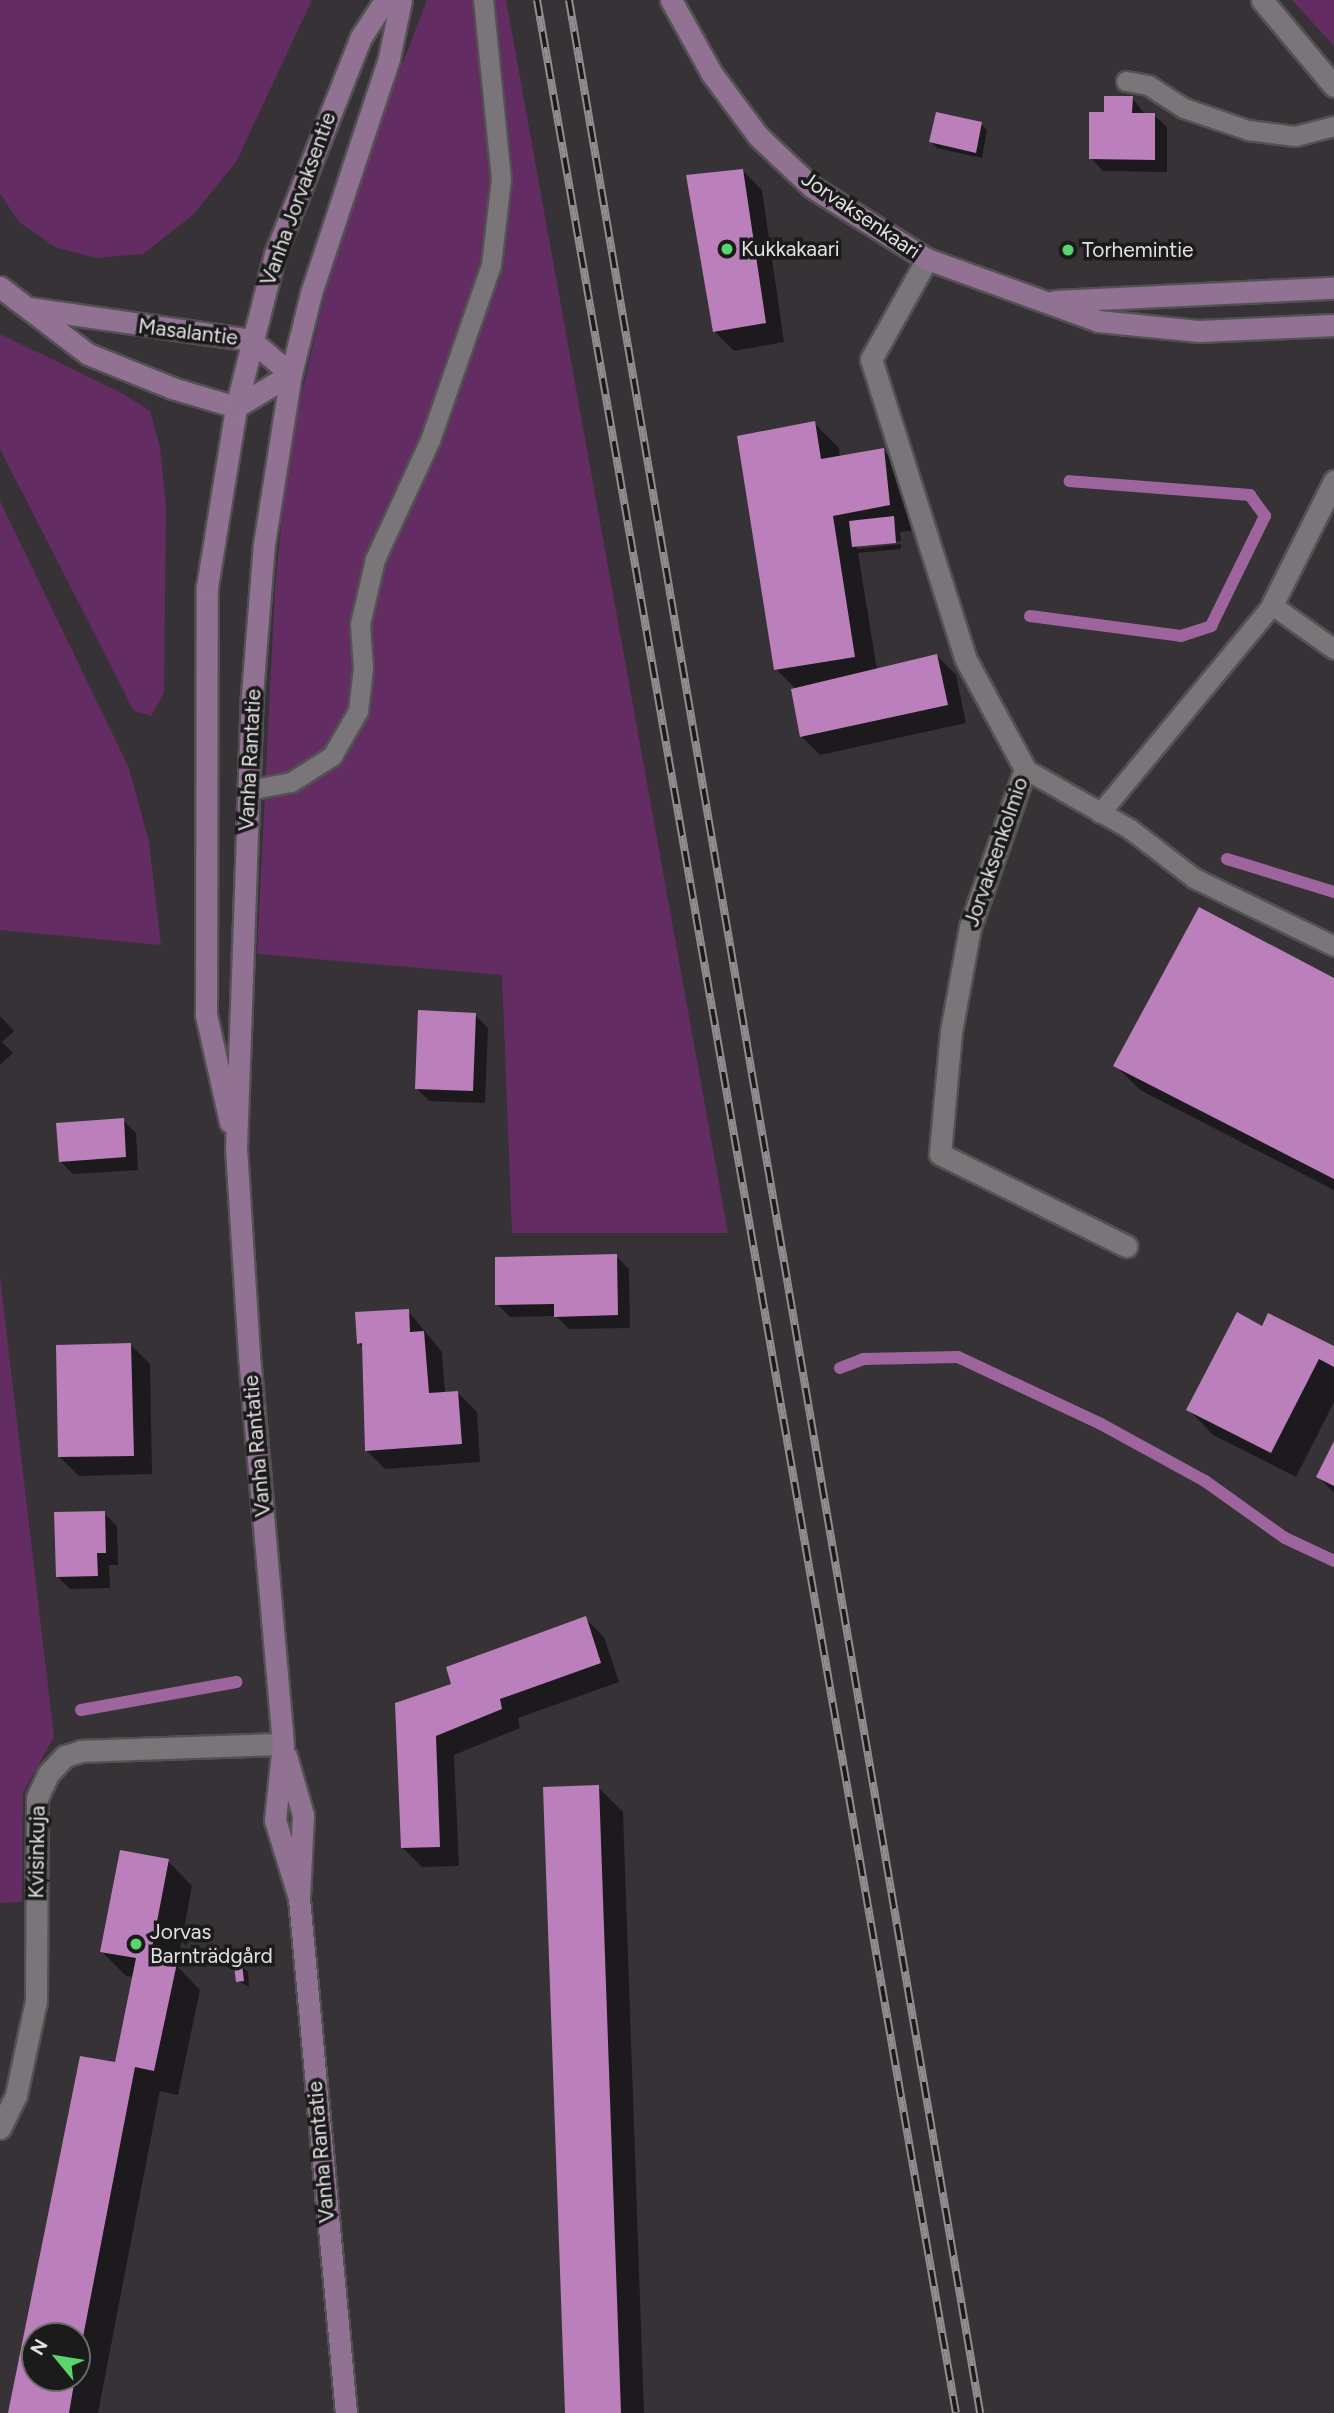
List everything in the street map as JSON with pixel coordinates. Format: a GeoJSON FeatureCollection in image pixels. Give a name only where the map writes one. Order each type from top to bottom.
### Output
{"type":"FeatureCollection","features":[{"type":"Feature","properties":{"kind":"main road","name":"Vanha Jorvaksentie"},"geometry":{"type":"LineString","coordinates":[[236,407],[275,254],[318,134],[361,37],[385,0]]}},
{"type":"Feature","properties":{"kind":"main road","name":"Vanha Jorvaksentie"},"geometry":{"type":"LineString","coordinates":[[292,374],[311,293],[389,58],[401,0]]}},
{"type":"Feature","properties":{"kind":"main road","name":"Jorvaksenkaari"},"geometry":{"type":"LineString","coordinates":[[671,0],[712,75],[758,136],[812,187],[927,259],[971,278],[1049,301],[1098,321],[1199,331],[1334,325]]}},
{"type":"Feature","properties":{"kind":"main road"},"geometry":{"type":"LineString","coordinates":[[0,286],[88,354],[146,380],[236,407],[292,374]]}},
{"type":"Feature","properties":{"kind":"main road","name":"Jorvaksenkaari"},"geometry":{"type":"LineString","coordinates":[[1049,301],[1334,288]]}},
{"type":"Feature","properties":{"kind":"main road","name":"Masalantie"},"geometry":{"type":"LineString","coordinates":[[27,308],[251,340],[292,374]]}},
{"type":"Feature","properties":{"kind":"main road","name":"Vanha Rantatie"},"geometry":{"type":"LineString","coordinates":[[292,374],[264,544],[248,790],[236,1148],[248,1354],[283,1744],[275,1820],[299,1898],[344,2411]]}},
{"type":"Feature","properties":{"kind":"main road","name":"Vanha Rantatie"},"geometry":{"type":"LineString","coordinates":[[236,407],[207,587],[204,758],[206,1015],[236,1148]]}},
{"type":"Feature","properties":{"kind":"street"},"geometry":{"type":"LineString","coordinates":[[1262,0],[1334,86]]}},
{"type":"Feature","properties":{"kind":"street","name":"Jorvaksenkolmio"},"geometry":{"type":"LineString","coordinates":[[927,259],[872,359],[965,658],[1025,769],[970,927],[951,1032],[940,1154],[1126,1246]]}},
{"type":"Feature","properties":{"kind":"street"},"geometry":{"type":"LineString","coordinates":[[1272,605],[1334,481]]}},
{"type":"Feature","properties":{"kind":"street","name":"Kvisinkuja"},"geometry":{"type":"LineString","coordinates":[[0,2128],[16,2095],[36,2001],[37,1798],[48,1774],[65,1756],[81,1751],[283,1744]]}},
{"type":"Feature","properties":{"kind":"lane"},"geometry":{"type":"LineString","coordinates":[[248,790],[290,782],[332,756],[358,711],[363,668],[360,624],[375,559],[430,440],[491,265],[501,179],[483,0]]}},
{"type":"Feature","properties":{"kind":"lane"},"geometry":{"type":"LineString","coordinates":[[1126,81],[1148,85],[1184,108],[1248,130],[1295,135],[1334,126]]}},
{"type":"Feature","properties":{"kind":"lane"},"geometry":{"type":"LineString","coordinates":[[1100,813],[1272,605],[1334,649]]}},
{"type":"Feature","properties":{"kind":"lane"},"geometry":{"type":"LineString","coordinates":[[1025,769],[1130,829],[1194,878],[1334,946]]}},
{"type":"Feature","properties":{"kind":"shaded area"},"geometry":{"type":"Polygon","coordinates":[[[0,0],[312,0],[236,162],[193,215],[143,254],[96,258],[55,247],[19,222],[0,194],[0,0]]]}},
{"type":"Feature","properties":{"kind":"shaded area"},"geometry":{"type":"Polygon","coordinates":[[[427,0],[506,0],[728,1233],[512,1233],[502,975],[257,954],[275,588],[288,453],[327,285],[386,106],[427,0]]]}},
{"type":"Feature","properties":{"kind":"shaded area"},"geometry":{"type":"Polygon","coordinates":[[[1292,0],[1334,0],[1334,46],[1292,0]]]}},
{"type":"Feature","properties":{"kind":"shaded area"},"geometry":{"type":"Polygon","coordinates":[[[0,334],[122,393],[150,411],[160,447],[166,505],[164,693],[151,716],[134,711],[0,449],[0,334]]]}},
{"type":"Feature","properties":{"kind":"shaded area"},"geometry":{"type":"Polygon","coordinates":[[[0,501],[129,768],[149,842],[161,945],[0,930],[0,501]]]}},
{"type":"Feature","properties":{"kind":"shaded area"},"geometry":{"type":"Polygon","coordinates":[[[0,1277],[54,1737],[23,1793],[22,1902],[0,1903],[0,1277]]]}},
{"type":"Feature","properties":{"kind":"building"},"geometry":{"type":"Polygon","coordinates":[[[1104,96],[1133,96],[1132,113],[1155,113],[1155,160],[1089,159],[1089,112],[1104,112],[1104,96]]]}},
{"type":"Feature","properties":{"kind":"building"},"geometry":{"type":"Polygon","coordinates":[[[936,112],[982,122],[976,153],[929,142],[936,112]]]}},
{"type":"Feature","properties":{"kind":"building","name":"Kukkakaari"},"geometry":{"type":"Polygon","coordinates":[[[743,169],[766,323],[713,332],[686,175],[743,169]]]}},
{"type":"Feature","properties":{"kind":"building"},"geometry":{"type":"Polygon","coordinates":[[[815,421],[821,459],[884,448],[890,505],[833,516],[855,657],[774,670],[737,436],[815,421]]]}},
{"type":"Feature","properties":{"kind":"building"},"geometry":{"type":"Polygon","coordinates":[[[894,516],[896,543],[852,547],[849,521],[894,516]]]}},
{"type":"Feature","properties":{"kind":"building"},"geometry":{"type":"Polygon","coordinates":[[[937,654],[948,705],[800,737],[791,689],[937,654]]]}},
{"type":"Feature","properties":{"kind":"building"},"geometry":{"type":"Polygon","coordinates":[[[1199,907],[1334,978],[1334,1179],[1113,1066],[1199,907]]]}},
{"type":"Feature","properties":{"kind":"building"},"geometry":{"type":"Polygon","coordinates":[[[418,1010],[476,1013],[473,1091],[415,1089],[418,1010]]]}},
{"type":"Feature","properties":{"kind":"building"},"geometry":{"type":"Polygon","coordinates":[[[124,1118],[126,1157],[59,1162],[56,1123],[124,1118]]]}},
{"type":"Feature","properties":{"kind":"building"},"geometry":{"type":"Polygon","coordinates":[[[617,1254],[618,1315],[554,1317],[554,1304],[495,1305],[495,1257],[617,1254]]]}},
{"type":"Feature","properties":{"kind":"building"},"geometry":{"type":"Polygon","coordinates":[[[409,1309],[410,1332],[424,1331],[429,1393],[458,1391],[462,1444],[365,1451],[362,1343],[357,1344],[355,1312],[409,1309]]]}},
{"type":"Feature","properties":{"kind":"building"},"geometry":{"type":"Polygon","coordinates":[[[1237,1312],[1262,1326],[1268,1313],[1334,1346],[1334,1367],[1319,1359],[1271,1453],[1186,1410],[1237,1312]]]}},
{"type":"Feature","properties":{"kind":"building"},"geometry":{"type":"Polygon","coordinates":[[[131,1343],[134,1456],[58,1457],[56,1345],[131,1343]]]}},
{"type":"Feature","properties":{"kind":"building"},"geometry":{"type":"Polygon","coordinates":[[[1334,1441],[1334,1486],[1316,1477],[1334,1441]]]}},
{"type":"Feature","properties":{"kind":"building"},"geometry":{"type":"Polygon","coordinates":[[[105,1511],[106,1553],[97,1553],[98,1576],[56,1577],[54,1512],[105,1511]]]}},
{"type":"Feature","properties":{"kind":"building"},"geometry":{"type":"Polygon","coordinates":[[[586,1616],[601,1663],[500,1699],[502,1709],[436,1736],[440,1847],[401,1848],[395,1703],[451,1684],[446,1667],[586,1616]]]}},
{"type":"Feature","properties":{"kind":"building"},"geometry":{"type":"Polygon","coordinates":[[[599,1785],[621,2413],[565,2413],[543,1787],[599,1785]]]}},
{"type":"Feature","properties":{"kind":"building"},"geometry":{"type":"Polygon","coordinates":[[[120,1850],[169,1859],[150,1958],[177,1963],[154,2071],[135,2067],[86,2322],[26,2322],[80,2056],[115,2062],[136,1958],[100,1952],[120,1850]]]}},
{"type":"Feature","properties":{"kind":"building"},"geometry":{"type":"Polygon","coordinates":[[[242,1964],[244,1981],[236,1982],[234,1965],[242,1964]]]}},
{"type":"Feature","properties":{"kind":"building"},"geometry":{"type":"Polygon","coordinates":[[[21,2349],[21,2392],[73,2392],[69,2413],[8,2413],[21,2349]]]}},
{"type":"Feature","properties":{"kind":"waterway"},"geometry":{"type":"LineString","coordinates":[[1030,616],[1181,636],[1211,626],[1265,516],[1250,495],[1070,481]]}},
{"type":"Feature","properties":{"kind":"waterway"},"geometry":{"type":"LineString","coordinates":[[1227,859],[1334,892]]}},
{"type":"Feature","properties":{"kind":"waterway"},"geometry":{"type":"LineString","coordinates":[[840,1368],[863,1359],[958,1357],[1101,1424],[1205,1481],[1285,1538],[1334,1561]]}},
{"type":"Feature","properties":{"kind":"waterway"},"geometry":{"type":"LineString","coordinates":[[81,1710],[237,1682]]}},
{"type":"Feature","properties":{"kind":"railway"},"geometry":{"type":"LineString","coordinates":[[537,0],[956,2413]]}},
{"type":"Feature","properties":{"kind":"railway"},"geometry":{"type":"LineString","coordinates":[[569,0],[980,2413]]}},
{"type":"Feature","properties":{"kind":"place","name":"Kukkakaari"},"geometry":{"type":"Point","coordinates":[727,249]}},
{"type":"Feature","properties":{"kind":"place","name":"Torhemintie"},"geometry":{"type":"Point","coordinates":[1068,250]}},
{"type":"Feature","properties":{"kind":"place","name":"Jorvas Barnträdgård"},"geometry":{"type":"Point","coordinates":[136,1944]}}]}
